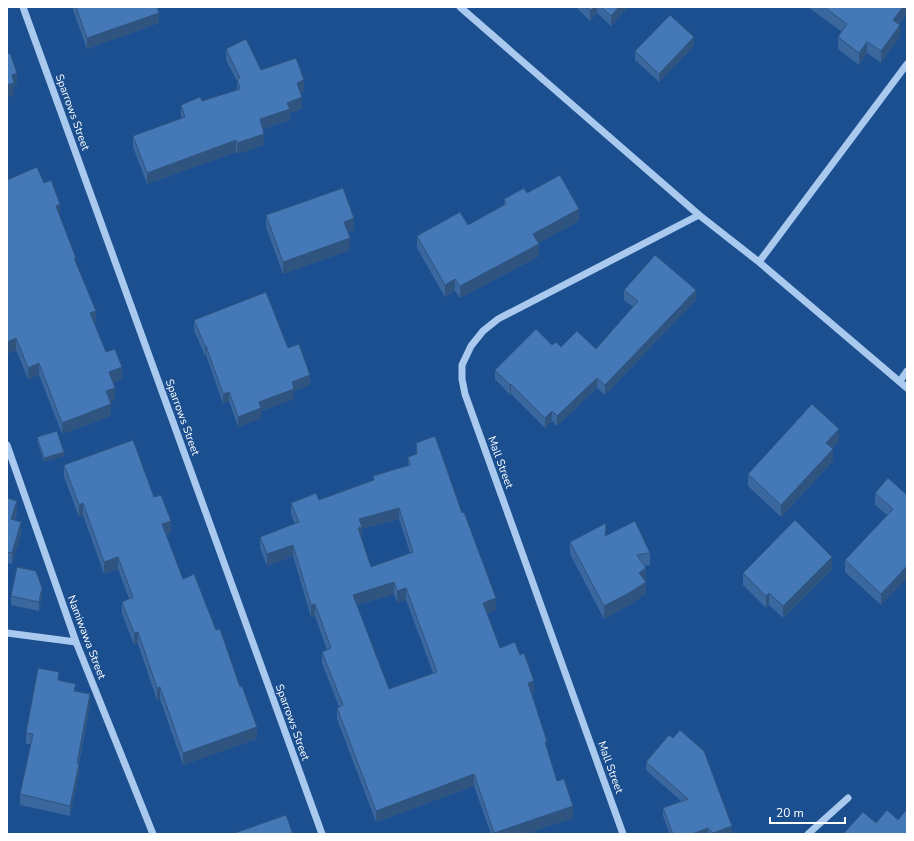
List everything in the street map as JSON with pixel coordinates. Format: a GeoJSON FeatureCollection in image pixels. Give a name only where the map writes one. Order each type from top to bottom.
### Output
{"type":"FeatureCollection","features":[{"type":"Feature","properties":{"kind":"street","name":"Sparrows Street"},"geometry":{"type":"LineString","coordinates":[[23,7],[322,834]]}},
{"type":"Feature","properties":{"kind":"street"},"geometry":{"type":"LineString","coordinates":[[460,7],[699,215],[759,262],[907,388]]}},
{"type":"Feature","properties":{"kind":"street"},"geometry":{"type":"LineString","coordinates":[[759,262],[907,64]]}},
{"type":"Feature","properties":{"kind":"street","name":"Mall Street"},"geometry":{"type":"LineString","coordinates":[[623,834],[465,394],[462,379],[462,365],[471,346],[483,331],[498,319],[699,215]]}},
{"type":"Feature","properties":{"kind":"street"},"geometry":{"type":"LineString","coordinates":[[900,381],[907,371]]}},
{"type":"Feature","properties":{"kind":"street","name":"Namiwawa Street"},"geometry":{"type":"LineString","coordinates":[[7,445],[76,642],[153,834]]}},
{"type":"Feature","properties":{"kind":"street"},"geometry":{"type":"LineString","coordinates":[[7,633],[76,642]]}},
{"type":"Feature","properties":{"kind":"street"},"geometry":{"type":"LineString","coordinates":[[808,834],[848,798]]}},
{"type":"Feature","properties":{"kind":"building"},"geometry":{"type":"Polygon","coordinates":[[[76,7],[157,7],[159,13],[87,38],[76,7]]]}},
{"type":"Feature","properties":{"kind":"building"},"geometry":{"type":"Polygon","coordinates":[[[587,7],[594,7],[590,11],[587,7]]]}},
{"type":"Feature","properties":{"kind":"building"},"geometry":{"type":"Polygon","coordinates":[[[601,7],[619,7],[611,16],[601,7]]]}},
{"type":"Feature","properties":{"kind":"building"},"geometry":{"type":"Polygon","coordinates":[[[824,7],[903,7],[893,20],[900,25],[881,51],[867,42],[859,53],[838,37],[847,24],[824,7]]]}},
{"type":"Feature","properties":{"kind":"building"},"geometry":{"type":"Polygon","coordinates":[[[670,15],[694,37],[659,74],[635,51],[670,15]]]}},
{"type":"Feature","properties":{"kind":"building"},"geometry":{"type":"Polygon","coordinates":[[[246,39],[261,70],[296,58],[304,80],[297,83],[302,97],[287,103],[290,109],[260,119],[264,134],[237,143],[236,140],[147,173],[133,136],[185,117],[181,105],[200,97],[202,101],[240,89],[237,79],[240,78],[226,49],[246,39]]]}},
{"type":"Feature","properties":{"kind":"building"},"geometry":{"type":"Polygon","coordinates":[[[10,53],[17,73],[12,75],[14,83],[7,85],[7,54],[10,53]]]}},
{"type":"Feature","properties":{"kind":"building"},"geometry":{"type":"Polygon","coordinates":[[[37,167],[44,183],[51,180],[60,204],[56,206],[76,258],[74,258],[96,311],[90,313],[106,352],[115,349],[122,367],[109,372],[115,388],[106,391],[111,404],[62,423],[39,363],[28,368],[16,338],[7,342],[7,180],[37,167]]]}},
{"type":"Feature","properties":{"kind":"building"},"geometry":{"type":"Polygon","coordinates":[[[560,175],[579,209],[533,234],[539,244],[460,286],[455,279],[445,285],[417,236],[460,212],[468,225],[506,204],[504,199],[524,188],[527,193],[560,175]]]}},
{"type":"Feature","properties":{"kind":"building"},"geometry":{"type":"Polygon","coordinates":[[[343,188],[354,218],[344,222],[350,238],[283,262],[266,215],[343,188]]]}},
{"type":"Feature","properties":{"kind":"building"},"geometry":{"type":"Polygon","coordinates":[[[655,255],[696,290],[605,385],[597,378],[557,416],[552,411],[545,418],[495,370],[536,329],[552,345],[556,342],[561,347],[577,331],[596,349],[638,301],[624,290],[655,255]]]}},
{"type":"Feature","properties":{"kind":"building"},"geometry":{"type":"Polygon","coordinates":[[[266,292],[288,348],[299,344],[310,375],[292,382],[294,389],[259,402],[261,408],[238,417],[229,392],[223,394],[206,346],[194,320],[266,292]]]}},
{"type":"Feature","properties":{"kind":"building"},"geometry":{"type":"Polygon","coordinates":[[[812,404],[839,429],[826,443],[833,449],[781,505],[748,474],[812,404]]]}},
{"type":"Feature","properties":{"kind":"building"},"geometry":{"type":"Polygon","coordinates":[[[57,431],[64,452],[44,458],[37,437],[57,431]]]}},
{"type":"Feature","properties":{"kind":"building"},"geometry":{"type":"Polygon","coordinates":[[[435,436],[462,513],[464,512],[496,598],[483,603],[500,648],[515,642],[520,655],[524,653],[534,681],[528,683],[547,741],[545,742],[557,781],[564,779],[573,806],[494,833],[474,774],[376,811],[337,708],[343,705],[322,652],[331,648],[315,604],[311,605],[293,545],[267,554],[260,537],[299,522],[291,503],[316,493],[319,500],[374,480],[373,476],[410,465],[408,457],[417,454],[416,443],[435,436]],[[399,508],[359,519],[362,527],[358,528],[371,567],[413,552],[399,508]],[[394,582],[353,595],[389,689],[437,672],[406,588],[397,591],[394,582]]]}},
{"type":"Feature","properties":{"kind":"building"},"geometry":{"type":"Polygon","coordinates":[[[133,440],[154,497],[161,495],[171,521],[162,524],[183,579],[194,574],[216,630],[220,629],[240,687],[242,686],[257,727],[183,753],[160,687],[157,688],[138,632],[134,633],[122,602],[133,597],[118,557],[104,562],[83,503],[79,505],[64,465],[133,440]]]}},
{"type":"Feature","properties":{"kind":"building"},"geometry":{"type":"Polygon","coordinates":[[[888,478],[907,495],[907,566],[881,594],[845,560],[893,509],[875,493],[888,478]]]}},
{"type":"Feature","properties":{"kind":"building"},"geometry":{"type":"Polygon","coordinates":[[[7,498],[17,501],[11,519],[21,522],[12,553],[7,552],[7,498]]]}},
{"type":"Feature","properties":{"kind":"building"},"geometry":{"type":"Polygon","coordinates":[[[795,520],[832,557],[783,606],[769,593],[766,596],[743,573],[795,520]]]}},
{"type":"Feature","properties":{"kind":"building"},"geometry":{"type":"Polygon","coordinates":[[[635,521],[650,553],[637,555],[646,568],[639,573],[646,582],[604,606],[570,542],[606,523],[605,536],[635,521]]]}},
{"type":"Feature","properties":{"kind":"building"},"geometry":{"type":"Polygon","coordinates":[[[17,567],[36,571],[42,588],[39,602],[11,596],[17,567]]]}},
{"type":"Feature","properties":{"kind":"building"},"geometry":{"type":"Polygon","coordinates":[[[38,668],[59,672],[58,680],[76,684],[74,691],[90,694],[77,763],[79,764],[70,806],[20,794],[33,734],[26,733],[38,668]]]}},
{"type":"Feature","properties":{"kind":"building"},"geometry":{"type":"Polygon","coordinates":[[[680,730],[704,751],[732,826],[713,833],[708,828],[692,834],[673,834],[663,808],[688,799],[646,762],[669,735],[673,738],[680,730]]]}},
{"type":"Feature","properties":{"kind":"building"},"geometry":{"type":"Polygon","coordinates":[[[907,809],[907,834],[843,834],[863,812],[876,823],[887,810],[898,820],[907,809]]]}},
{"type":"Feature","properties":{"kind":"building"},"geometry":{"type":"Polygon","coordinates":[[[286,815],[293,834],[232,834],[286,815]]]}}]}
